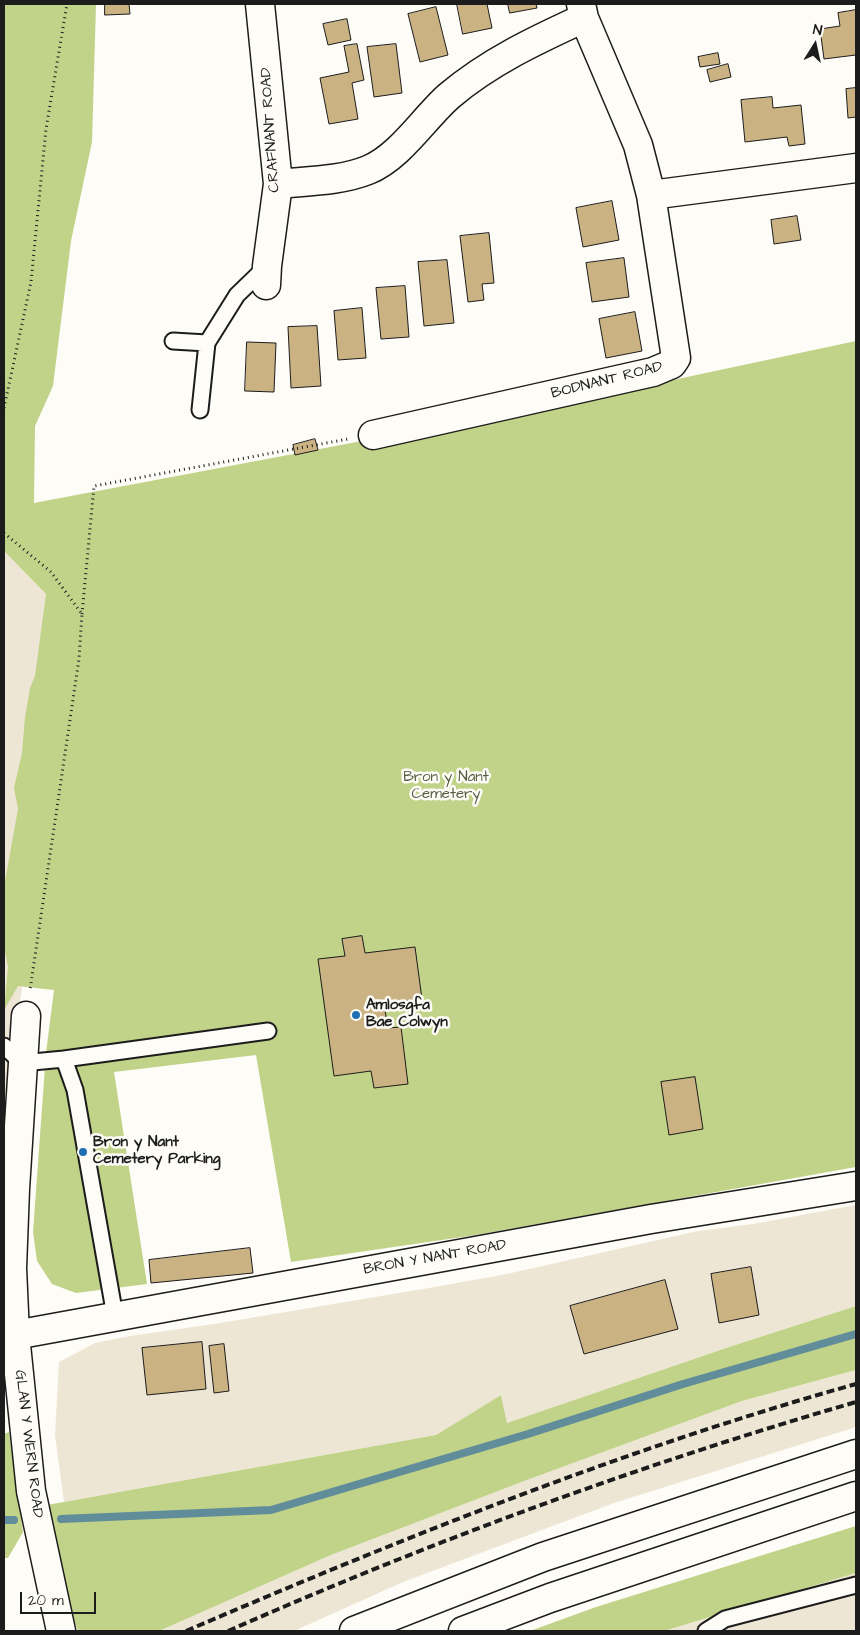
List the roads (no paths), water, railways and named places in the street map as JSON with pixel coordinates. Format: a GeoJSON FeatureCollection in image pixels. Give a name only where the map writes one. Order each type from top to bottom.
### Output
{"type":"FeatureCollection","features":[{"type":"Feature","properties":{"kind":"main road","name":"CRAFNANT ROAD"},"geometry":{"type":"LineString","coordinates":[[260,4],[278,184],[266,276]]}},
{"type":"Feature","properties":{"kind":"main road"},"geometry":{"type":"LineString","coordinates":[[278,184],[337,178],[369,170],[396,152],[448,97],[482,70],[582,11]]}},
{"type":"Feature","properties":{"kind":"main road","name":"BODNANT ROAD"},"geometry":{"type":"LineString","coordinates":[[373,434],[653,372],[672,364],[676,358],[651,195],[638,145],[582,11]]}},
{"type":"Feature","properties":{"kind":"main road"},"geometry":{"type":"LineString","coordinates":[[651,195],[856,168]]}},
{"type":"Feature","properties":{"kind":"main road","name":"GLAN Y WERN ROAD"},"geometry":{"type":"LineString","coordinates":[[26,1016],[13,1054],[9,1182],[15,1335],[32,1490],[61,1631]]}},
{"type":"Feature","properties":{"kind":"main road","name":"BRON Y NANT ROAD"},"geometry":{"type":"LineString","coordinates":[[15,1335],[651,1219],[856,1186]]}},
{"type":"Feature","properties":{"kind":"main road"},"geometry":{"type":"LineString","coordinates":[[354,1631],[543,1557],[856,1454]]}},
{"type":"Feature","properties":{"kind":"main road"},"geometry":{"type":"LineString","coordinates":[[463,1631],[550,1598],[856,1496]]}},
{"type":"Feature","properties":{"kind":"lane"},"geometry":{"type":"LineString","coordinates":[[200,410],[207,343],[237,296],[266,276]]}},
{"type":"Feature","properties":{"kind":"lane"},"geometry":{"type":"LineString","coordinates":[[173,341],[207,343]]}},
{"type":"Feature","properties":{"kind":"lane"},"geometry":{"type":"LineString","coordinates":[[13,1054],[64,1059],[268,1031]]}},
{"type":"Feature","properties":{"kind":"lane"},"geometry":{"type":"LineString","coordinates":[[64,1059],[75,1090],[115,1316]]}},
{"type":"Feature","properties":{"kind":"lane"},"geometry":{"type":"LineString","coordinates":[[706,1631],[725,1619],[856,1585]]}},
{"type":"Feature","properties":{"kind":"waterway"},"geometry":{"type":"LineString","coordinates":[[61,1519],[271,1510],[528,1434],[683,1384],[856,1334]]}},
{"type":"Feature","properties":{"kind":"waterway"},"geometry":{"type":"LineString","coordinates":[[4,1520],[14,1520]]}},
{"type":"Feature","properties":{"kind":"railway"},"geometry":{"type":"LineString","coordinates":[[186,1631],[434,1528],[601,1465],[770,1409],[856,1384]]}},
{"type":"Feature","properties":{"kind":"railway"},"geometry":{"type":"LineString","coordinates":[[228,1631],[382,1566],[538,1506],[696,1451],[856,1402]]}},
{"type":"Feature","properties":{"kind":"place","name":"Amlosgfa Bae Colwyn"},"geometry":{"type":"Point","coordinates":[356,1015]}},
{"type":"Feature","properties":{"kind":"place","name":"Bron y Nant Cemetery Parking"},"geometry":{"type":"Point","coordinates":[83,1152]}},
{"type":"Feature","properties":{"kind":"park label","name":"Bron y Nant Cemetery"},"geometry":{"type":"Point","coordinates":[446,786]}}]}
